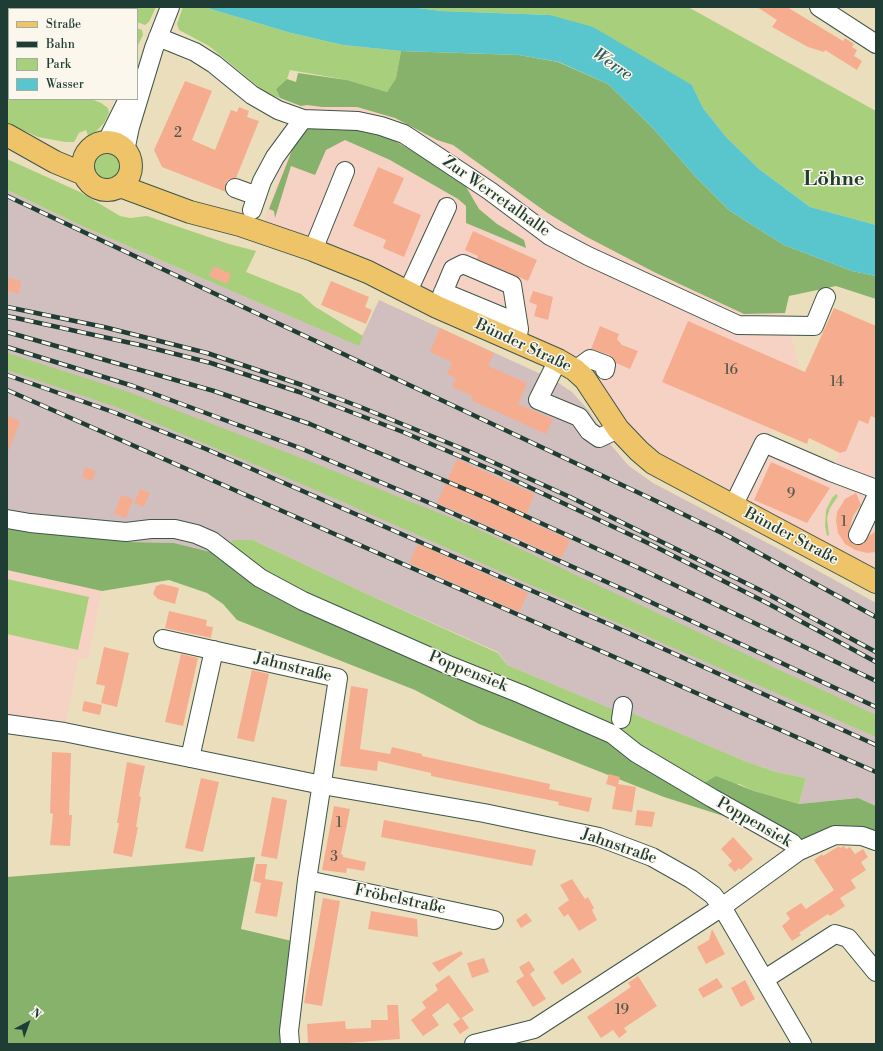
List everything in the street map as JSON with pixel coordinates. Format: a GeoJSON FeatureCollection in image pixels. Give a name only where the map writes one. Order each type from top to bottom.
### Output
{"type":"FeatureCollection","features":[{"type":"Feature","properties":{"kind":"main road"},"geometry":{"type":"LineString","coordinates":[[10,136],[55,162],[85,164]]}},
{"type":"Feature","properties":{"kind":"main road"},"geometry":{"type":"LineString","coordinates":[[95,146],[120,162],[112,190],[103,190],[95,187],[88,181],[85,164],[95,146]]}},
{"type":"Feature","properties":{"kind":"main road","name":"Bünder Straße"},"geometry":{"type":"LineString","coordinates":[[120,162],[190,212],[240,225],[313,250],[368,272],[408,291],[445,289],[516,319],[566,365],[585,379],[596,393],[618,428],[639,451],[653,462],[876,582]]}},
{"type":"Feature","properties":{"kind":"street"},"geometry":{"type":"LineString","coordinates":[[138,80],[156,42],[170,7]]}},
{"type":"Feature","properties":{"kind":"street"},"geometry":{"type":"LineString","coordinates":[[818,7],[876,44]]}},
{"type":"Feature","properties":{"kind":"street"},"geometry":{"type":"LineString","coordinates":[[120,162],[156,42]]}},
{"type":"Feature","properties":{"kind":"street","name":"Zur Werretalhalle"},"geometry":{"type":"LineString","coordinates":[[156,42],[195,52],[214,64],[252,95],[278,110],[303,119],[358,121],[381,126],[404,134],[490,191],[550,236],[588,256],[738,325],[814,326],[826,297]]}},
{"type":"Feature","properties":{"kind":"street"},"geometry":{"type":"LineString","coordinates":[[120,162],[128,100]]}},
{"type":"Feature","properties":{"kind":"street"},"geometry":{"type":"LineString","coordinates":[[235,188],[255,203],[262,181],[275,157],[303,119]]}},
{"type":"Feature","properties":{"kind":"street"},"geometry":{"type":"LineString","coordinates":[[313,250],[344,171]]}},
{"type":"Feature","properties":{"kind":"street"},"geometry":{"type":"LineString","coordinates":[[408,291],[447,207]]}},
{"type":"Feature","properties":{"kind":"street"},"geometry":{"type":"LineString","coordinates":[[445,289],[516,319]]}},
{"type":"Feature","properties":{"kind":"street"},"geometry":{"type":"LineString","coordinates":[[605,370],[606,365],[590,358],[566,365],[538,400],[579,418],[589,430],[599,438],[618,428]]}},
{"type":"Feature","properties":{"kind":"street"},"geometry":{"type":"LineString","coordinates":[[733,506],[764,443],[831,472],[876,489]]}},
{"type":"Feature","properties":{"kind":"street"},"geometry":{"type":"LineString","coordinates":[[858,535],[876,497]]}},
{"type":"Feature","properties":{"kind":"street","name":"Poppensiek"},"geometry":{"type":"LineString","coordinates":[[7,518],[30,523],[126,532],[151,529],[175,529],[201,536],[224,550],[260,578],[303,601],[446,664],[521,694],[612,734],[636,753],[792,843],[799,851]]}},
{"type":"Feature","properties":{"kind":"street","name":"Jahnstraße"},"geometry":{"type":"LineString","coordinates":[[163,639],[338,678],[322,785]]}},
{"type":"Feature","properties":{"kind":"street"},"geometry":{"type":"LineString","coordinates":[[190,758],[214,650]]}},
{"type":"Feature","properties":{"kind":"street","name":"Jahnstraße"},"geometry":{"type":"LineString","coordinates":[[7,724],[64,732],[322,785],[484,813],[599,837],[652,857],[691,879],[713,895],[722,907],[802,1044]]}},
{"type":"Feature","properties":{"kind":"street"},"geometry":{"type":"LineString","coordinates":[[290,1044],[289,1031],[307,880],[322,785]]}},
{"type":"Feature","properties":{"kind":"street","name":"Poppensiek"},"geometry":{"type":"LineString","coordinates":[[474,1044],[534,1029],[722,907],[799,851],[835,835],[862,836],[876,840]]}},
{"type":"Feature","properties":{"kind":"street","name":"Fröbelstraße"},"geometry":{"type":"LineString","coordinates":[[307,880],[494,920]]}},
{"type":"Feature","properties":{"kind":"street"},"geometry":{"type":"LineString","coordinates":[[765,979],[835,934],[848,938],[876,972]]}},
{"type":"Feature","properties":{"kind":"shaded area"},"geometry":{"type":"Polygon","coordinates":[[[301,106],[357,107],[395,118],[437,140],[453,145],[502,181],[744,314],[785,313],[799,366],[771,432],[761,444],[829,475],[840,452],[846,450],[859,420],[871,416],[876,418],[876,531],[870,537],[867,537],[852,528],[853,516],[861,507],[856,493],[841,504],[836,521],[841,539],[849,548],[860,552],[876,552],[876,571],[655,453],[632,433],[598,382],[263,224],[301,106]],[[837,494],[831,498],[826,510],[825,526],[827,536],[827,518],[830,508],[838,496],[837,494]]]}},
{"type":"Feature","properties":{"kind":"shaded area"},"geometry":{"type":"Polygon","coordinates":[[[7,190],[84,227],[358,345],[379,300],[554,380],[572,392],[589,411],[610,444],[629,466],[653,483],[777,548],[876,603],[876,806],[858,798],[799,804],[806,778],[776,772],[747,762],[616,707],[613,710],[507,665],[498,652],[367,594],[253,540],[223,555],[174,543],[127,542],[7,524],[7,190]]]}},
{"type":"Feature","properties":{"kind":"shaded area"},"geometry":{"type":"Polygon","coordinates":[[[7,570],[102,591],[88,659],[79,658],[65,727],[7,719],[7,570]]]}},
{"type":"Feature","properties":{"kind":"green space"},"geometry":{"type":"Polygon","coordinates":[[[7,7],[111,7],[112,8],[8,8],[8,100],[94,100],[108,108],[109,113],[104,123],[92,136],[89,138],[86,130],[79,133],[74,142],[65,142],[38,137],[7,123],[7,7]]]}},
{"type":"Feature","properties":{"kind":"green space"},"geometry":{"type":"Polygon","coordinates":[[[156,7],[149,22],[145,25],[138,22],[138,8],[120,8],[156,7]]]}},
{"type":"Feature","properties":{"kind":"green space"},"geometry":{"type":"Polygon","coordinates":[[[183,7],[204,7],[291,33],[343,45],[401,51],[396,78],[387,92],[347,80],[290,70],[287,79],[276,89],[280,98],[266,93],[209,46],[179,30],[177,24],[183,7]]]}},
{"type":"Feature","properties":{"kind":"green space"},"geometry":{"type":"Polygon","coordinates":[[[410,7],[688,7],[876,111],[876,225],[810,207],[759,169],[726,137],[703,108],[692,85],[550,15],[441,11],[410,7]]]}},
{"type":"Feature","properties":{"kind":"green space"},"geometry":{"type":"Polygon","coordinates":[[[138,28],[142,30],[143,35],[138,45],[138,28]]]}},
{"type":"Feature","properties":{"kind":"green space"},"geometry":{"type":"Polygon","coordinates":[[[401,51],[519,55],[558,62],[608,84],[651,126],[695,176],[730,211],[784,245],[852,271],[876,276],[876,299],[836,286],[789,296],[785,313],[744,314],[656,273],[585,236],[546,212],[453,145],[437,140],[395,118],[357,107],[301,106],[280,98],[276,89],[287,79],[296,82],[298,73],[347,80],[387,92],[396,78],[401,51]]]}},
{"type":"Feature","properties":{"kind":"green space"},"geometry":{"type":"Polygon","coordinates":[[[302,125],[360,128],[395,141],[465,185],[479,209],[497,224],[524,240],[526,248],[466,223],[466,206],[458,199],[390,160],[345,140],[326,150],[315,175],[291,166],[275,218],[274,211],[269,209],[302,125]]]}},
{"type":"Feature","properties":{"kind":"green space"},"geometry":{"type":"Polygon","coordinates":[[[108,154],[118,158],[122,168],[118,178],[108,182],[98,178],[94,168],[98,158],[108,154]]]}},
{"type":"Feature","properties":{"kind":"green space"},"geometry":{"type":"Polygon","coordinates":[[[7,159],[80,192],[120,216],[130,218],[147,216],[229,244],[256,251],[246,272],[301,294],[314,306],[363,336],[359,346],[84,227],[7,190],[7,159]]]}},
{"type":"Feature","properties":{"kind":"green space"},"geometry":{"type":"Polygon","coordinates":[[[7,353],[126,391],[309,461],[469,525],[876,715],[876,737],[304,485],[119,408],[7,370],[7,353]]]}},
{"type":"Feature","properties":{"kind":"green space"},"geometry":{"type":"Polygon","coordinates":[[[836,494],[838,496],[830,508],[827,518],[829,535],[827,536],[825,526],[826,510],[832,498],[836,494]]]}},
{"type":"Feature","properties":{"kind":"green space"},"geometry":{"type":"Polygon","coordinates":[[[7,524],[127,542],[174,543],[223,555],[611,733],[698,787],[716,776],[754,791],[799,804],[858,798],[876,806],[876,835],[802,841],[664,797],[479,724],[415,690],[237,620],[223,604],[207,593],[169,580],[102,591],[7,570],[7,524]]]}},
{"type":"Feature","properties":{"kind":"green space"},"geometry":{"type":"Polygon","coordinates":[[[233,540],[253,540],[367,594],[498,653],[507,665],[612,709],[615,706],[747,762],[776,772],[806,778],[799,804],[754,791],[739,784],[699,787],[223,555],[233,540]]]}},
{"type":"Feature","properties":{"kind":"green space"},"geometry":{"type":"Polygon","coordinates":[[[7,579],[89,597],[78,650],[7,634],[7,579]]]}},
{"type":"Feature","properties":{"kind":"green space"},"geometry":{"type":"Polygon","coordinates":[[[255,857],[241,929],[296,942],[285,1044],[7,1044],[7,877],[255,857]]]}},
{"type":"Feature","properties":{"kind":"water","name":"Werre"},"geometry":{"type":"Polygon","coordinates":[[[204,7],[410,7],[441,11],[550,15],[593,27],[692,85],[703,108],[726,137],[759,169],[810,207],[876,225],[876,276],[852,271],[784,245],[730,211],[695,176],[651,126],[608,84],[559,62],[519,55],[401,51],[343,45],[291,33],[204,7]]]}},
{"type":"Feature","properties":{"kind":"building"},"geometry":{"type":"Polygon","coordinates":[[[757,7],[787,7],[843,41],[845,38],[854,44],[852,47],[857,50],[854,56],[862,61],[857,70],[825,50],[824,52],[808,47],[772,27],[777,20],[757,7]]]}},
{"type":"Feature","properties":{"kind":"building"},"geometry":{"type":"Polygon","coordinates":[[[185,81],[212,91],[192,140],[215,150],[231,110],[237,112],[239,107],[249,111],[247,117],[259,121],[236,178],[228,180],[225,185],[226,192],[162,167],[154,150],[185,81]]]}},
{"type":"Feature","properties":{"kind":"building"},"geometry":{"type":"Polygon","coordinates":[[[378,167],[404,178],[393,203],[421,215],[404,257],[383,248],[386,240],[353,226],[378,167]]]}},
{"type":"Feature","properties":{"kind":"building"},"geometry":{"type":"Polygon","coordinates":[[[473,231],[537,260],[528,281],[477,259],[478,256],[465,250],[473,231]]]}},
{"type":"Feature","properties":{"kind":"building"},"geometry":{"type":"Polygon","coordinates":[[[214,266],[231,274],[227,284],[209,276],[214,266]]]}},
{"type":"Feature","properties":{"kind":"building"},"geometry":{"type":"Polygon","coordinates":[[[7,277],[21,281],[19,294],[7,291],[7,277]]]}},
{"type":"Feature","properties":{"kind":"building"},"geometry":{"type":"Polygon","coordinates":[[[331,281],[369,297],[365,307],[372,310],[366,324],[321,305],[331,281]]]}},
{"type":"Feature","properties":{"kind":"building"},"geometry":{"type":"Polygon","coordinates":[[[533,291],[553,297],[548,320],[534,316],[537,305],[529,302],[533,291]]]}},
{"type":"Feature","properties":{"kind":"building"},"geometry":{"type":"Polygon","coordinates":[[[834,308],[876,326],[876,418],[871,416],[868,424],[859,420],[846,451],[840,453],[809,438],[807,444],[662,382],[688,321],[805,372],[834,308]]]}},
{"type":"Feature","properties":{"kind":"building"},"geometry":{"type":"Polygon","coordinates":[[[600,326],[619,334],[617,339],[622,345],[638,351],[630,369],[616,363],[610,355],[591,349],[600,326]]]}},
{"type":"Feature","properties":{"kind":"building"},"geometry":{"type":"Polygon","coordinates":[[[440,328],[494,353],[488,366],[527,383],[518,404],[553,419],[546,434],[471,400],[473,396],[452,387],[456,378],[447,374],[452,362],[430,352],[440,328]]]}},
{"type":"Feature","properties":{"kind":"building"},"geometry":{"type":"Polygon","coordinates":[[[7,416],[20,421],[8,452],[7,452],[7,416]]]}},
{"type":"Feature","properties":{"kind":"building"},"geometry":{"type":"Polygon","coordinates":[[[457,459],[535,494],[524,519],[570,540],[561,558],[437,503],[457,459]]]}},
{"type":"Feature","properties":{"kind":"building"},"geometry":{"type":"Polygon","coordinates":[[[771,462],[830,488],[807,523],[754,500],[771,462]]]}},
{"type":"Feature","properties":{"kind":"building"},"geometry":{"type":"Polygon","coordinates":[[[85,467],[96,471],[92,481],[82,477],[85,467]]]}},
{"type":"Feature","properties":{"kind":"building"},"geometry":{"type":"Polygon","coordinates":[[[140,489],[150,493],[144,507],[134,503],[140,489]]]}},
{"type":"Feature","properties":{"kind":"building"},"geometry":{"type":"Polygon","coordinates":[[[856,493],[861,505],[853,516],[848,536],[853,544],[859,545],[864,543],[869,536],[876,531],[876,552],[867,553],[855,550],[845,544],[838,533],[836,521],[837,512],[845,499],[856,493]]]}},
{"type":"Feature","properties":{"kind":"building"},"geometry":{"type":"Polygon","coordinates":[[[121,495],[133,499],[126,518],[114,514],[121,495]]]}},
{"type":"Feature","properties":{"kind":"building"},"geometry":{"type":"Polygon","coordinates":[[[418,544],[528,593],[519,612],[409,563],[418,544]]]}},
{"type":"Feature","properties":{"kind":"building"},"geometry":{"type":"Polygon","coordinates":[[[162,584],[179,588],[175,604],[158,599],[153,594],[156,586],[162,584]]]}},
{"type":"Feature","properties":{"kind":"building"},"geometry":{"type":"Polygon","coordinates":[[[169,611],[207,620],[206,626],[213,627],[211,638],[165,628],[169,611]]]}},
{"type":"Feature","properties":{"kind":"building"},"geometry":{"type":"Polygon","coordinates":[[[104,647],[129,653],[117,707],[101,703],[105,686],[96,684],[104,647]]]}},
{"type":"Feature","properties":{"kind":"building"},"geometry":{"type":"Polygon","coordinates":[[[181,654],[198,658],[183,726],[165,722],[181,654]]]}},
{"type":"Feature","properties":{"kind":"building"},"geometry":{"type":"Polygon","coordinates":[[[252,670],[269,674],[254,742],[237,738],[252,670]]]}},
{"type":"Feature","properties":{"kind":"building"},"geometry":{"type":"Polygon","coordinates":[[[351,686],[368,689],[360,749],[390,754],[392,747],[422,754],[422,756],[550,784],[549,789],[592,798],[589,812],[558,805],[559,802],[431,776],[431,773],[378,761],[377,771],[340,766],[351,686]]]}},
{"type":"Feature","properties":{"kind":"building"},"geometry":{"type":"Polygon","coordinates":[[[84,701],[102,705],[100,715],[82,711],[84,701]]]}},
{"type":"Feature","properties":{"kind":"building"},"geometry":{"type":"Polygon","coordinates":[[[52,752],[71,753],[69,815],[72,815],[70,846],[50,845],[53,814],[50,813],[52,752]]]}},
{"type":"Feature","properties":{"kind":"building"},"geometry":{"type":"Polygon","coordinates":[[[127,762],[145,766],[139,796],[141,797],[136,827],[138,827],[132,857],[113,853],[119,823],[117,823],[127,762]]]}},
{"type":"Feature","properties":{"kind":"building"},"geometry":{"type":"Polygon","coordinates":[[[609,774],[620,777],[618,784],[636,787],[632,812],[612,809],[616,787],[606,784],[609,774]]]}},
{"type":"Feature","properties":{"kind":"building"},"geometry":{"type":"Polygon","coordinates":[[[201,778],[219,782],[203,852],[185,848],[201,778]]]}},
{"type":"Feature","properties":{"kind":"building"},"geometry":{"type":"Polygon","coordinates":[[[272,797],[287,800],[277,859],[261,856],[272,797]]]}},
{"type":"Feature","properties":{"kind":"building"},"geometry":{"type":"Polygon","coordinates":[[[334,806],[350,809],[341,854],[343,857],[366,862],[364,871],[347,868],[346,873],[322,870],[334,806]]]}},
{"type":"Feature","properties":{"kind":"building"},"geometry":{"type":"Polygon","coordinates":[[[637,810],[655,812],[652,827],[635,825],[637,810]]]}},
{"type":"Feature","properties":{"kind":"building"},"geometry":{"type":"Polygon","coordinates":[[[384,820],[536,850],[532,866],[381,837],[384,820]]]}},
{"type":"Feature","properties":{"kind":"building"},"geometry":{"type":"Polygon","coordinates":[[[733,837],[753,859],[741,870],[739,868],[735,872],[728,865],[732,861],[721,849],[733,837]]]}},
{"type":"Feature","properties":{"kind":"building"},"geometry":{"type":"Polygon","coordinates":[[[839,846],[840,848],[844,846],[846,849],[850,847],[855,854],[863,849],[868,857],[861,862],[866,870],[851,880],[856,888],[840,898],[845,906],[830,916],[828,914],[799,933],[801,935],[792,941],[782,926],[790,919],[786,913],[801,903],[806,909],[834,890],[814,860],[822,854],[823,856],[839,846]]]}},
{"type":"Feature","properties":{"kind":"building"},"geometry":{"type":"Polygon","coordinates":[[[256,864],[267,864],[265,879],[283,882],[277,917],[255,913],[261,883],[253,881],[256,864]]]}},
{"type":"Feature","properties":{"kind":"building"},"geometry":{"type":"Polygon","coordinates":[[[572,879],[585,899],[588,897],[594,908],[592,910],[597,920],[579,931],[568,914],[564,917],[558,908],[569,900],[560,885],[572,879]]]}},
{"type":"Feature","properties":{"kind":"building"},"geometry":{"type":"Polygon","coordinates":[[[323,898],[340,901],[322,1006],[304,1003],[323,898]]]}},
{"type":"Feature","properties":{"kind":"building"},"geometry":{"type":"Polygon","coordinates":[[[371,911],[417,919],[418,937],[368,929],[371,911]]]}},
{"type":"Feature","properties":{"kind":"building"},"geometry":{"type":"Polygon","coordinates":[[[526,913],[532,921],[521,928],[516,920],[526,913]]]}},
{"type":"Feature","properties":{"kind":"building"},"geometry":{"type":"Polygon","coordinates":[[[712,929],[725,954],[706,964],[697,947],[709,940],[712,929]]]}},
{"type":"Feature","properties":{"kind":"building"},"geometry":{"type":"Polygon","coordinates":[[[461,951],[463,954],[439,972],[432,963],[461,951]]]}},
{"type":"Feature","properties":{"kind":"building"},"geometry":{"type":"Polygon","coordinates":[[[484,958],[489,972],[472,978],[467,963],[484,958]]]}},
{"type":"Feature","properties":{"kind":"building"},"geometry":{"type":"Polygon","coordinates":[[[573,958],[582,972],[562,985],[553,972],[573,958]]]}},
{"type":"Feature","properties":{"kind":"building"},"geometry":{"type":"Polygon","coordinates":[[[529,961],[535,970],[530,974],[546,999],[533,1007],[516,981],[524,976],[519,967],[529,961]]]}},
{"type":"Feature","properties":{"kind":"building"},"geometry":{"type":"Polygon","coordinates":[[[449,975],[474,1010],[460,1019],[448,1003],[432,1015],[439,1025],[423,1036],[411,1020],[426,1008],[422,1002],[438,990],[435,985],[449,975]]]}},
{"type":"Feature","properties":{"kind":"building"},"geometry":{"type":"Polygon","coordinates":[[[638,976],[657,1006],[624,1028],[627,1032],[619,1038],[613,1030],[601,1038],[587,1017],[631,987],[628,983],[638,976]]]}},
{"type":"Feature","properties":{"kind":"building"},"geometry":{"type":"Polygon","coordinates":[[[717,978],[723,987],[703,998],[698,989],[717,978]]]}},
{"type":"Feature","properties":{"kind":"building"},"geometry":{"type":"Polygon","coordinates":[[[745,980],[755,999],[741,1007],[731,988],[745,980]]]}},
{"type":"Feature","properties":{"kind":"building"},"geometry":{"type":"Polygon","coordinates":[[[387,1005],[398,1005],[400,1039],[335,1044],[308,1044],[307,1024],[345,1021],[346,1029],[371,1028],[371,1020],[388,1020],[387,1005]]]}},
{"type":"Feature","properties":{"kind":"building"},"geometry":{"type":"Polygon","coordinates":[[[462,1018],[469,1028],[460,1034],[453,1024],[462,1018]]]}},
{"type":"Feature","properties":{"kind":"railway"},"geometry":{"type":"LineString","coordinates":[[7,196],[654,500],[724,534],[876,617]]}},
{"type":"Feature","properties":{"kind":"railway"},"geometry":{"type":"LineString","coordinates":[[7,307],[104,327],[207,353],[302,385],[358,406],[468,451],[570,497],[760,590],[876,652]]}},
{"type":"Feature","properties":{"kind":"railway"},"geometry":{"type":"LineString","coordinates":[[7,316],[140,345],[211,363],[299,392],[403,432],[499,473],[650,544],[767,603],[876,662]]}},
{"type":"Feature","properties":{"kind":"railway"},"geometry":{"type":"LineString","coordinates":[[7,332],[214,391],[310,424],[486,498],[639,568],[876,681]]}},
{"type":"Feature","properties":{"kind":"railway"},"geometry":{"type":"LineString","coordinates":[[7,347],[133,386],[300,448],[432,504],[629,592],[876,707]]}},
{"type":"Feature","properties":{"kind":"railway"},"geometry":{"type":"LineString","coordinates":[[7,375],[113,412],[206,449],[613,626],[876,745]]}},
{"type":"Feature","properties":{"kind":"railway"},"geometry":{"type":"LineString","coordinates":[[7,390],[876,772]]}},
{"type":"Feature","properties":{"kind":"district","name":"Löhne"},"geometry":{"type":"Point","coordinates":[834,180]}}]}
